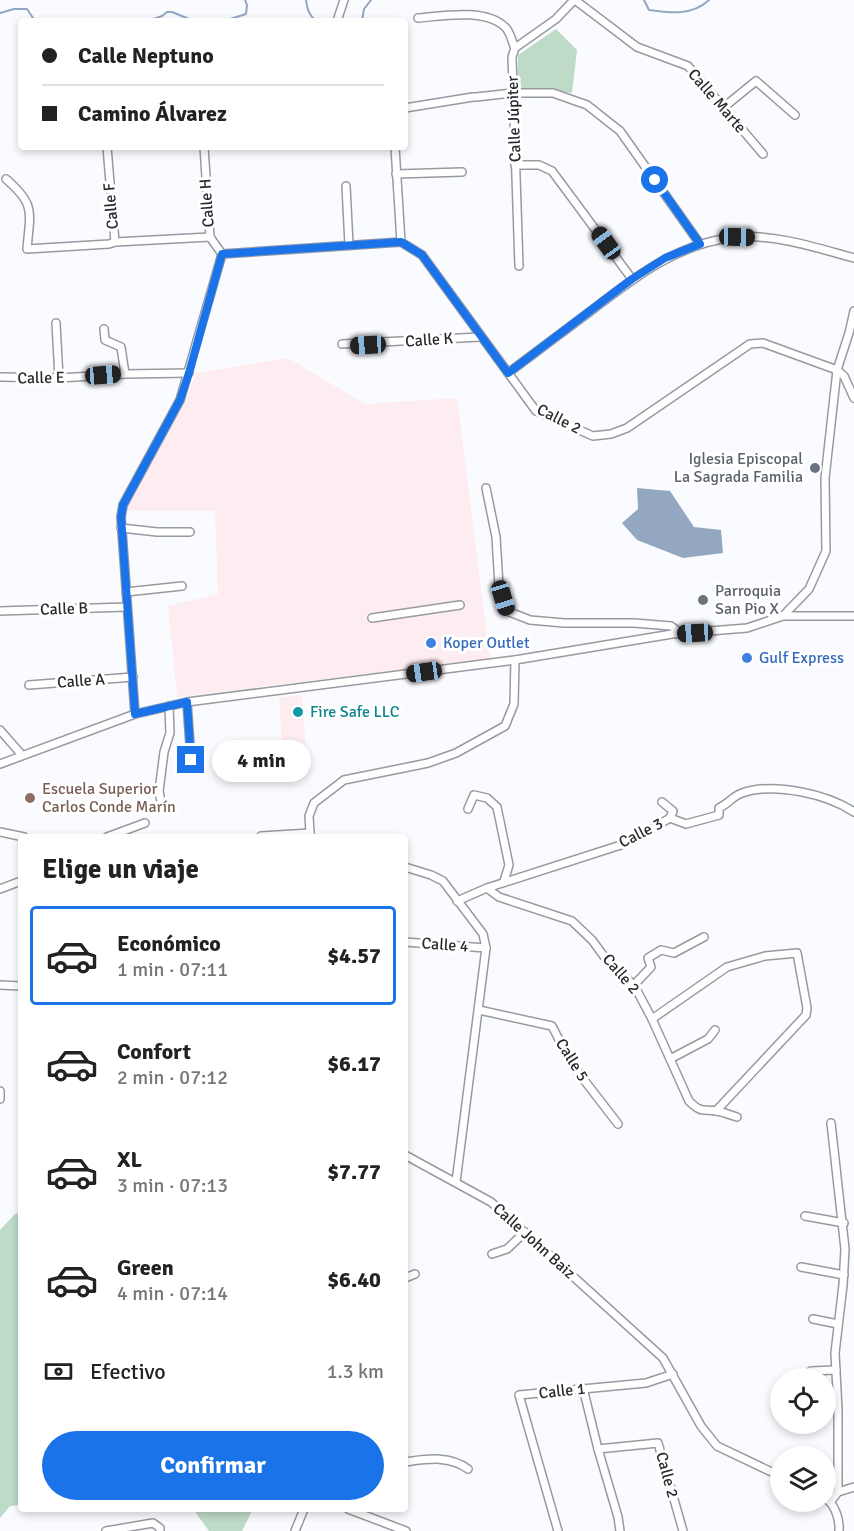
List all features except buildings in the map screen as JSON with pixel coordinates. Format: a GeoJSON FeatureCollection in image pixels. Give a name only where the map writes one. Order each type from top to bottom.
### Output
{"type":"FeatureCollection","features":[{"type":"Feature","properties":{"kind":"street"},"geometry":{"type":"LineString","coordinates":[[338,18],[344,0]]}},
{"type":"Feature","properties":{"kind":"street"},"geometry":{"type":"LineString","coordinates":[[418,18],[469,15],[487,17],[506,27],[515,48],[556,19],[574,0]]}},
{"type":"Feature","properties":{"kind":"street","name":"Calle Marte"},"geometry":{"type":"LineString","coordinates":[[574,0],[637,47],[688,66],[762,154]]}},
{"type":"Feature","properties":{"kind":"street","name":"Calle Júpiter"},"geometry":{"type":"LineString","coordinates":[[515,48],[512,57],[519,266]]}},
{"type":"Feature","properties":{"kind":"street"},"geometry":{"type":"LineString","coordinates":[[724,107],[756,81],[795,115]]}},
{"type":"Feature","properties":{"kind":"street"},"geometry":{"type":"LineString","coordinates":[[408,108],[513,93],[553,93],[587,105],[620,131],[700,244]]}},
{"type":"Feature","properties":{"kind":"street","name":"Calle F"},"geometry":{"type":"LineString","coordinates":[[107,150],[115,242],[210,237]]}},
{"type":"Feature","properties":{"kind":"street","name":"Calle H"},"geometry":{"type":"LineString","coordinates":[[204,150],[210,237],[222,254]]}},
{"type":"Feature","properties":{"kind":"street"},"geometry":{"type":"LineString","coordinates":[[135,714],[121,528],[123,505],[180,400],[222,254],[401,242],[396,150]]}},
{"type":"Feature","properties":{"kind":"street"},"geometry":{"type":"LineString","coordinates":[[515,165],[539,165],[552,171],[632,279]]}},
{"type":"Feature","properties":{"kind":"street"},"geometry":{"type":"LineString","coordinates":[[396,174],[462,172]]}},
{"type":"Feature","properties":{"kind":"street"},"geometry":{"type":"LineString","coordinates":[[6,179],[26,199],[29,216],[27,249],[115,242]]}},
{"type":"Feature","properties":{"kind":"street"},"geometry":{"type":"LineString","coordinates":[[346,186],[349,245]]}},
{"type":"Feature","properties":{"kind":"street"},"geometry":{"type":"LineString","coordinates":[[508,373],[632,279],[665,258],[700,244],[737,237],[767,237],[854,258]]}},
{"type":"Feature","properties":{"kind":"street","name":"Calle 2"},"geometry":{"type":"LineString","coordinates":[[401,242],[422,255],[536,411],[593,436],[611,434],[627,428],[750,344],[763,343],[837,370]]}},
{"type":"Feature","properties":{"kind":"street"},"geometry":{"type":"LineString","coordinates":[[783,616],[809,589],[826,551],[825,478],[837,370],[852,333],[854,311]]}},
{"type":"Feature","properties":{"kind":"street"},"geometry":{"type":"LineString","coordinates":[[56,323],[59,378]]}},
{"type":"Feature","properties":{"kind":"street"},"geometry":{"type":"LineString","coordinates":[[104,329],[105,340],[121,347],[125,374]]}},
{"type":"Feature","properties":{"kind":"street","name":"Calle K"},"geometry":{"type":"LineString","coordinates":[[342,344],[368,345],[480,337]]}},
{"type":"Feature","properties":{"kind":"street"},"geometry":{"type":"LineString","coordinates":[[837,370],[844,376],[854,398]]}},
{"type":"Feature","properties":{"kind":"street","name":"Calle E"},"geometry":{"type":"LineString","coordinates":[[0,377],[59,378],[189,373]]}},
{"type":"Feature","properties":{"kind":"street"},"geometry":{"type":"LineString","coordinates":[[486,488],[496,537],[499,586],[507,611],[530,620],[671,626],[682,634]]}},
{"type":"Feature","properties":{"kind":"street"},"geometry":{"type":"LineString","coordinates":[[121,528],[157,532],[190,532]]}},
{"type":"Feature","properties":{"kind":"street"},"geometry":{"type":"LineString","coordinates":[[126,592],[182,586]]}},
{"type":"Feature","properties":{"kind":"street"},"geometry":{"type":"LineString","coordinates":[[372,618],[460,606]]}},
{"type":"Feature","properties":{"kind":"street","name":"Calle B"},"geometry":{"type":"LineString","coordinates":[[0,611],[127,607]]}},
{"type":"Feature","properties":{"kind":"street"},"geometry":{"type":"LineString","coordinates":[[0,764],[21,754],[135,714],[187,702],[515,660],[682,634],[747,628],[783,616],[854,616]]}},
{"type":"Feature","properties":{"kind":"street"},"geometry":{"type":"LineString","coordinates":[[313,834],[309,816],[314,803],[344,780],[428,763],[456,753],[505,726],[514,704],[515,660]]}},
{"type":"Feature","properties":{"kind":"street","name":"Calle A"},"geometry":{"type":"LineString","coordinates":[[29,685],[133,677]]}},
{"type":"Feature","properties":{"kind":"street"},"geometry":{"type":"LineString","coordinates":[[187,702],[191,760]]}},
{"type":"Feature","properties":{"kind":"street"},"geometry":{"type":"LineString","coordinates":[[162,807],[159,791],[164,752],[170,733],[169,706]]}},
{"type":"Feature","properties":{"kind":"street"},"geometry":{"type":"LineString","coordinates":[[0,730],[21,754]]}},
{"type":"Feature","properties":{"kind":"street","name":"Calle 3"},"geometry":{"type":"LineString","coordinates":[[487,888],[627,843],[670,818],[687,824],[704,821],[719,815],[719,808],[726,805],[732,798],[752,790],[791,790],[841,803],[854,812]]}},
{"type":"Feature","properties":{"kind":"street"},"geometry":{"type":"LineString","coordinates":[[468,810],[474,795],[487,798],[497,807],[508,865],[504,882]]}},
{"type":"Feature","properties":{"kind":"street"},"geometry":{"type":"LineString","coordinates":[[662,802],[673,811],[670,818]]}},
{"type":"Feature","properties":{"kind":"street"},"geometry":{"type":"LineString","coordinates":[[115,834],[145,823]]}},
{"type":"Feature","properties":{"kind":"street"},"geometry":{"type":"LineString","coordinates":[[0,832],[18,836]]}},
{"type":"Feature","properties":{"kind":"street"},"geometry":{"type":"LineString","coordinates":[[408,868],[431,875],[443,882],[483,934],[486,948],[456,1182]]}},
{"type":"Feature","properties":{"kind":"street"},"geometry":{"type":"LineString","coordinates":[[0,890],[18,882]]}},
{"type":"Feature","properties":{"kind":"street"},"geometry":{"type":"LineString","coordinates":[[457,901],[487,888]]}},
{"type":"Feature","properties":{"kind":"street","name":"Calle 2"},"geometry":{"type":"LineString","coordinates":[[487,888],[499,897],[572,921],[592,940],[611,966],[634,985],[689,1101],[703,1111],[716,1111],[737,1117]]}},
{"type":"Feature","properties":{"kind":"street"},"geometry":{"type":"LineString","coordinates":[[634,985],[651,968],[648,958],[661,950],[674,954],[704,937]]}},
{"type":"Feature","properties":{"kind":"street","name":"Calle 4"},"geometry":{"type":"LineString","coordinates":[[408,942],[486,948]]}},
{"type":"Feature","properties":{"kind":"street"},"geometry":{"type":"LineString","coordinates":[[652,1019],[726,967],[765,956],[797,953],[807,1008],[806,1015],[716,1111]]}},
{"type":"Feature","properties":{"kind":"street"},"geometry":{"type":"LineString","coordinates":[[0,985],[18,986]]}},
{"type":"Feature","properties":{"kind":"street","name":"Calle 5"},"geometry":{"type":"LineString","coordinates":[[479,1010],[552,1026],[571,1063],[618,1124]]}},
{"type":"Feature","properties":{"kind":"street"},"geometry":{"type":"LineString","coordinates":[[670,1059],[708,1039],[715,1030]]}},
{"type":"Feature","properties":{"kind":"street"},"geometry":{"type":"LineString","coordinates":[[0,1092],[0,1099]]}},
{"type":"Feature","properties":{"kind":"street"},"geometry":{"type":"LineString","coordinates":[[831,1123],[844,1223],[844,1275],[835,1353],[836,1368]]}},
{"type":"Feature","properties":{"kind":"street","name":"Calle John Baiz"},"geometry":{"type":"LineString","coordinates":[[408,1157],[491,1202],[636,1331],[663,1358],[701,1426],[717,1446],[770,1471]]}},
{"type":"Feature","properties":{"kind":"street"},"geometry":{"type":"LineString","coordinates":[[805,1216],[844,1223]]}},
{"type":"Feature","properties":{"kind":"street"},"geometry":{"type":"LineString","coordinates":[[492,1254],[507,1249],[525,1232]]}},
{"type":"Feature","properties":{"kind":"street"},"geometry":{"type":"LineString","coordinates":[[801,1267],[844,1275]]}},
{"type":"Feature","properties":{"kind":"street"},"geometry":{"type":"LineString","coordinates":[[408,1277],[415,1274]]}},
{"type":"Feature","properties":{"kind":"street"},"geometry":{"type":"LineString","coordinates":[[813,1319],[838,1324]]}},
{"type":"Feature","properties":{"kind":"street"},"geometry":{"type":"LineString","coordinates":[[836,1370],[838,1492],[854,1487]]}},
{"type":"Feature","properties":{"kind":"street","name":"Calle 1"},"geometry":{"type":"LineString","coordinates":[[558,1531],[519,1395],[646,1383],[673,1374]]}},
{"type":"Feature","properties":{"kind":"street"},"geometry":{"type":"LineString","coordinates":[[583,1388],[620,1531]]}},
{"type":"Feature","properties":{"kind":"street","name":"Calle 2"},"geometry":{"type":"LineString","coordinates":[[598,1449],[658,1443],[683,1531]]}},
{"type":"Feature","properties":{"kind":"street"},"geometry":{"type":"LineString","coordinates":[[408,1462],[438,1458],[460,1463],[468,1469]]}},
{"type":"Feature","properties":{"kind":"street"},"geometry":{"type":"LineString","coordinates":[[295,1531],[303,1512]]}},
{"type":"Feature","properties":{"kind":"street"},"geometry":{"type":"LineString","coordinates":[[364,1512],[406,1531]]}},
{"type":"Feature","properties":{"kind":"street"},"geometry":{"type":"LineString","coordinates":[[834,1512],[840,1523],[839,1531]]}},
{"type":"Feature","properties":{"kind":"street"},"geometry":{"type":"LineString","coordinates":[[106,1531],[153,1523],[160,1528],[160,1531]]}},
{"type":"Feature","properties":{"kind":"shaded area"},"geometry":{"type":"Polygon","coordinates":[[[288,358],[365,404],[457,398],[490,659],[177,697],[168,606],[218,594],[215,511],[125,511],[185,402],[196,373],[288,358]]]}},
{"type":"Feature","properties":{"kind":"shaded area","name":"Fire Safe LLC"},"geometry":{"type":"Polygon","coordinates":[[[302,695],[307,767],[283,768],[279,698],[302,695]]]}},
{"type":"Feature","properties":{"kind":"green space"},"geometry":{"type":"Polygon","coordinates":[[[556,29],[577,50],[572,93],[521,90],[518,87],[518,55],[556,29]]]}},
{"type":"Feature","properties":{"kind":"green space"},"geometry":{"type":"Polygon","coordinates":[[[18,1212],[18,1505],[10,1506],[0,1518],[0,1230],[18,1212]]]}},
{"type":"Feature","properties":{"kind":"green space"},"geometry":{"type":"Polygon","coordinates":[[[195,1512],[252,1512],[242,1531],[209,1531],[195,1512]]]}},
{"type":"Feature","properties":{"kind":"water"},"geometry":{"type":"Polygon","coordinates":[[[637,488],[670,491],[694,527],[721,530],[723,553],[683,558],[637,540],[622,523],[638,509],[637,488]]]}},
{"type":"Feature","properties":{"kind":"waterway"},"geometry":{"type":"LineString","coordinates":[[233,18],[246,14],[245,0]]}},
{"type":"Feature","properties":{"kind":"waterway"},"geometry":{"type":"LineString","coordinates":[[306,0],[309,12],[314,18]]}},
{"type":"Feature","properties":{"kind":"waterway"},"geometry":{"type":"LineString","coordinates":[[362,18],[364,9],[371,0]]}},
{"type":"Feature","properties":{"kind":"waterway"},"geometry":{"type":"LineString","coordinates":[[644,0],[649,10],[673,12],[695,9],[709,0]]}},
{"type":"Feature","properties":{"kind":"waterway"},"geometry":{"type":"LineString","coordinates":[[0,13],[14,9],[27,9],[33,18]]}},
{"type":"Feature","properties":{"kind":"waterway"},"geometry":{"type":"LineString","coordinates":[[156,18],[167,12],[187,18]]}},
{"type":"Feature","properties":{"kind":"place","name":"Iglesia Episcopal La Sagrada Familia"},"geometry":{"type":"Point","coordinates":[815,468]}},
{"type":"Feature","properties":{"kind":"place","name":"Parroquia San Pio X"},"geometry":{"type":"Point","coordinates":[703,600]}},
{"type":"Feature","properties":{"kind":"place","name":"Koper Outlet"},"geometry":{"type":"Point","coordinates":[431,643]}},
{"type":"Feature","properties":{"kind":"place","name":"Gulf Express"},"geometry":{"type":"Point","coordinates":[747,658]}},
{"type":"Feature","properties":{"kind":"place","name":"Fire Safe LLC"},"geometry":{"type":"Point","coordinates":[298,712]}},
{"type":"Feature","properties":{"kind":"place","name":"Escuela Superior Carlos Conde Marín"},"geometry":{"type":"Point","coordinates":[30,798]}},
{"type":"Feature","properties":{"kind":"route"},"geometry":{"type":"LineString","coordinates":[[191,760],[187,702],[135,714],[121,517],[123,505],[180,400],[222,254],[401,242],[422,255],[508,373],[632,279],[665,258],[700,244],[655,180]]}}]}
